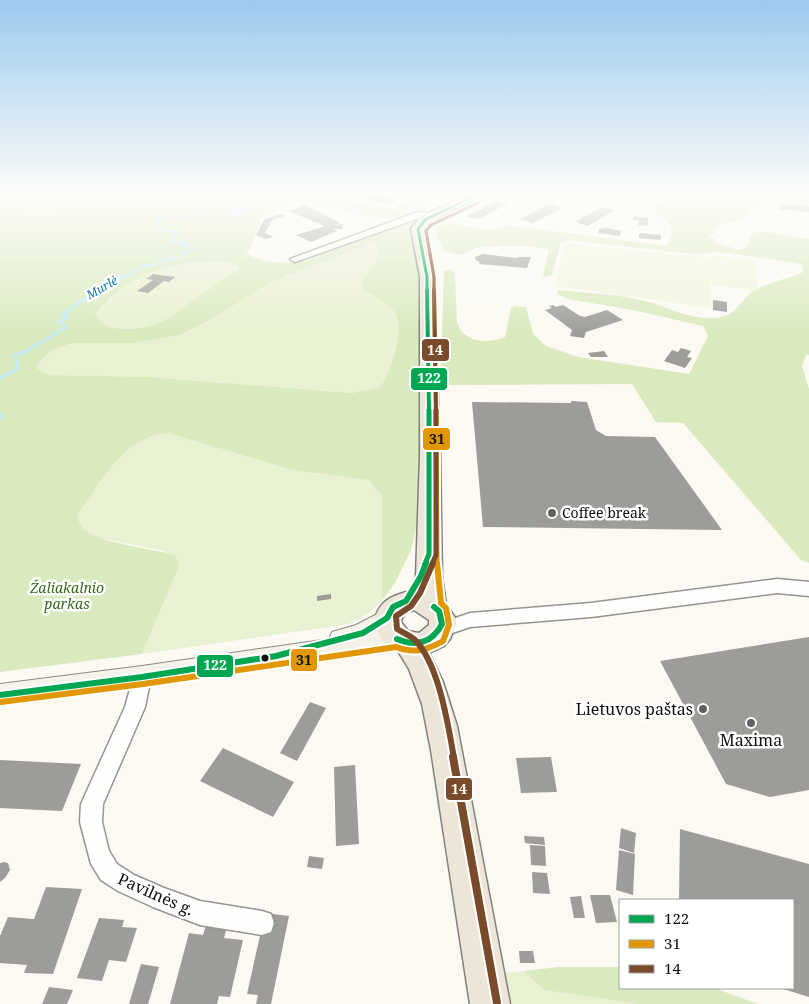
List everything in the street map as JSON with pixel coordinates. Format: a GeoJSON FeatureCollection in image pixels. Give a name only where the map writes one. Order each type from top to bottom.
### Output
{"type":"FeatureCollection","features":[{"type":"Feature","properties":{"kind":"main road"},"geometry":{"type":"LineString","coordinates":[[421,243],[427,277],[430,455],[429,578],[438,621],[440,718]]}},
{"type":"Feature","properties":{"kind":"main road"},"geometry":{"type":"LineString","coordinates":[[400,625],[429,554]]}},
{"type":"Feature","properties":{"kind":"main road"},"geometry":{"type":"LineString","coordinates":[[400,625],[421,600],[438,621]]}},
{"type":"Feature","properties":{"kind":"main road"},"geometry":{"type":"LineString","coordinates":[[400,625],[424,643],[438,621]]}},
{"type":"Feature","properties":{"kind":"main road"},"geometry":{"type":"LineString","coordinates":[[400,625],[426,671],[440,718],[490,1004]]}},
{"type":"Feature","properties":{"kind":"street"},"geometry":{"type":"LineString","coordinates":[[295,259],[343,243]]}},
{"type":"Feature","properties":{"kind":"street"},"geometry":{"type":"LineString","coordinates":[[438,621],[591,610],[777,586],[809,589]]}},
{"type":"Feature","properties":{"kind":"street"},"geometry":{"type":"LineString","coordinates":[[0,695],[142,677],[276,656],[381,644],[400,625]]}},
{"type":"Feature","properties":{"kind":"street","name":"Pavilnės g."},"geometry":{"type":"LineString","coordinates":[[142,677],[135,706],[92,804],[91,822],[99,856],[109,872],[126,883],[161,900],[200,913],[262,923]]}},
{"type":"Feature","properties":{"kind":"green space","name":"Žaliakalnio parkas"},"geometry":{"type":"Polygon","coordinates":[[[0,243],[252,243],[250,249],[246,252],[252,256],[266,261],[282,262],[305,261],[351,243],[415,243],[418,253],[421,281],[421,398],[417,524],[411,550],[395,583],[382,600],[382,495],[368,480],[292,470],[168,433],[152,436],[125,452],[104,476],[77,516],[82,527],[101,538],[176,556],[179,566],[142,654],[0,672],[0,243]],[[372,245],[272,281],[214,318],[180,335],[134,343],[72,343],[50,351],[37,368],[42,372],[52,375],[150,377],[352,393],[380,387],[388,372],[398,340],[398,320],[395,313],[388,306],[362,290],[363,279],[378,256],[377,247],[372,245]],[[222,261],[186,264],[152,272],[122,288],[95,314],[109,326],[127,329],[147,326],[165,320],[240,269],[235,264],[222,261]]]}},
{"type":"Feature","properties":{"kind":"green space"},"geometry":{"type":"Polygon","coordinates":[[[440,243],[561,243],[552,275],[545,277],[543,275],[549,251],[547,249],[526,246],[494,246],[477,248],[459,255],[444,251],[440,243]]]}},
{"type":"Feature","properties":{"kind":"green space"},"geometry":{"type":"Polygon","coordinates":[[[565,243],[710,258],[711,255],[754,260],[758,291],[712,285],[711,263],[711,308],[555,286],[565,243]]]}},
{"type":"Feature","properties":{"kind":"green space"},"geometry":{"type":"Polygon","coordinates":[[[594,243],[643,243],[667,246],[668,243],[717,243],[739,250],[747,246],[748,243],[809,243],[809,355],[806,355],[802,366],[809,389],[809,563],[801,560],[683,423],[656,422],[632,384],[440,385],[444,271],[450,269],[455,273],[457,323],[460,330],[471,338],[491,341],[505,337],[511,308],[515,306],[526,307],[533,334],[546,346],[578,357],[689,374],[708,336],[703,326],[633,310],[568,299],[557,294],[558,290],[613,295],[645,301],[695,317],[715,318],[730,314],[746,297],[758,288],[800,274],[803,271],[802,265],[798,263],[718,252],[694,254],[594,243]]]}},
{"type":"Feature","properties":{"kind":"green space"},"geometry":{"type":"Polygon","coordinates":[[[373,245],[377,247],[378,256],[363,279],[363,290],[392,309],[398,320],[398,340],[388,372],[380,387],[352,393],[150,377],[52,375],[42,372],[37,368],[50,351],[72,343],[134,343],[180,335],[214,318],[272,281],[373,245]]]}},
{"type":"Feature","properties":{"kind":"green space"},"geometry":{"type":"Polygon","coordinates":[[[222,261],[235,264],[241,269],[165,320],[147,326],[127,329],[109,326],[95,314],[122,288],[152,272],[186,264],[222,261]]]}},
{"type":"Feature","properties":{"kind":"green space"},"geometry":{"type":"Polygon","coordinates":[[[168,433],[292,470],[368,480],[382,494],[382,600],[369,613],[349,624],[142,654],[179,566],[164,551],[100,538],[81,527],[77,516],[104,476],[125,452],[152,436],[168,433]]]}},
{"type":"Feature","properties":{"kind":"green space"},"geometry":{"type":"Polygon","coordinates":[[[559,967],[619,967],[619,989],[717,989],[758,1004],[638,1004],[544,990],[523,971],[559,967]]]}},
{"type":"Feature","properties":{"kind":"green space"},"geometry":{"type":"Polygon","coordinates":[[[523,971],[544,990],[638,1004],[507,1004],[502,973],[523,971]]]}},
{"type":"Feature","properties":{"kind":"building"},"geometry":{"type":"Polygon","coordinates":[[[483,254],[517,258],[531,257],[527,268],[479,264],[480,262],[475,257],[483,254]]]}},
{"type":"Feature","properties":{"kind":"building"},"geometry":{"type":"Polygon","coordinates":[[[153,274],[175,277],[169,282],[164,281],[148,293],[137,291],[153,280],[146,279],[153,274]]]}},
{"type":"Feature","properties":{"kind":"building"},"geometry":{"type":"Polygon","coordinates":[[[713,300],[727,302],[727,312],[713,310],[713,300]]]}},
{"type":"Feature","properties":{"kind":"building"},"geometry":{"type":"Polygon","coordinates":[[[553,305],[556,307],[563,305],[580,316],[585,317],[607,310],[623,320],[586,332],[584,338],[570,336],[572,330],[545,310],[552,308],[549,306],[553,305]]]}},
{"type":"Feature","properties":{"kind":"building"},"geometry":{"type":"Polygon","coordinates":[[[681,348],[691,351],[687,357],[692,358],[685,368],[664,361],[672,350],[678,352],[681,348]]]}},
{"type":"Feature","properties":{"kind":"building"},"geometry":{"type":"Polygon","coordinates":[[[604,351],[608,357],[591,357],[588,353],[604,351]]]}},
{"type":"Feature","properties":{"kind":"building"},"geometry":{"type":"Polygon","coordinates":[[[571,401],[587,402],[596,430],[606,436],[655,437],[722,530],[483,527],[472,402],[571,403],[571,401]]]}},
{"type":"Feature","properties":{"kind":"building"},"geometry":{"type":"Polygon","coordinates":[[[331,594],[331,599],[317,601],[317,596],[331,594]]]}},
{"type":"Feature","properties":{"kind":"building","name":"Maxima"},"geometry":{"type":"Polygon","coordinates":[[[809,637],[809,790],[770,797],[726,784],[660,661],[809,637]]]}},
{"type":"Feature","properties":{"kind":"building"},"geometry":{"type":"Polygon","coordinates":[[[310,702],[326,708],[297,761],[280,753],[310,702]]]}},
{"type":"Feature","properties":{"kind":"building"},"geometry":{"type":"Polygon","coordinates":[[[223,748],[294,782],[273,817],[200,781],[223,748]]]}},
{"type":"Feature","properties":{"kind":"building"},"geometry":{"type":"Polygon","coordinates":[[[551,757],[557,792],[521,793],[516,758],[551,757]]]}},
{"type":"Feature","properties":{"kind":"building"},"geometry":{"type":"Polygon","coordinates":[[[0,760],[81,764],[62,811],[0,808],[0,760]]]}},
{"type":"Feature","properties":{"kind":"building"},"geometry":{"type":"Polygon","coordinates":[[[355,765],[359,844],[336,846],[334,767],[355,765]]]}},
{"type":"Feature","properties":{"kind":"building"},"geometry":{"type":"Polygon","coordinates":[[[621,828],[636,833],[634,853],[619,848],[621,828]]]}},
{"type":"Feature","properties":{"kind":"building"},"geometry":{"type":"Polygon","coordinates":[[[680,829],[809,864],[809,997],[783,989],[794,989],[794,899],[679,899],[680,829]]]}},
{"type":"Feature","properties":{"kind":"building"},"geometry":{"type":"Polygon","coordinates":[[[524,836],[544,837],[545,845],[525,843],[524,836]]]}},
{"type":"Feature","properties":{"kind":"building"},"geometry":{"type":"Polygon","coordinates":[[[530,845],[545,846],[546,866],[531,865],[530,845]]]}},
{"type":"Feature","properties":{"kind":"building"},"geometry":{"type":"Polygon","coordinates":[[[619,850],[635,854],[633,895],[616,890],[619,850]]]}},
{"type":"Feature","properties":{"kind":"building"},"geometry":{"type":"Polygon","coordinates":[[[309,856],[324,858],[322,869],[307,867],[309,856]]]}},
{"type":"Feature","properties":{"kind":"building"},"geometry":{"type":"Polygon","coordinates":[[[0,863],[8,863],[10,870],[0,882],[0,863]]]}},
{"type":"Feature","properties":{"kind":"building"},"geometry":{"type":"Polygon","coordinates":[[[532,872],[547,873],[550,894],[533,893],[532,872]]]}},
{"type":"Feature","properties":{"kind":"building"},"geometry":{"type":"Polygon","coordinates":[[[46,887],[82,889],[53,974],[24,973],[27,965],[0,963],[0,936],[8,917],[34,919],[46,887]]]}},
{"type":"Feature","properties":{"kind":"building"},"geometry":{"type":"Polygon","coordinates":[[[590,895],[610,895],[617,922],[596,923],[590,895]]]}},
{"type":"Feature","properties":{"kind":"building"},"geometry":{"type":"Polygon","coordinates":[[[581,896],[585,918],[574,918],[570,897],[581,896]]]}},
{"type":"Feature","properties":{"kind":"building"},"geometry":{"type":"Polygon","coordinates":[[[265,913],[289,916],[271,1004],[256,1004],[258,995],[247,994],[265,913]]]}},
{"type":"Feature","properties":{"kind":"building"},"geometry":{"type":"Polygon","coordinates":[[[99,918],[124,920],[122,927],[137,928],[126,962],[109,960],[102,981],[77,978],[99,918]]]}},
{"type":"Feature","properties":{"kind":"building"},"geometry":{"type":"Polygon","coordinates":[[[206,925],[227,927],[224,938],[243,940],[230,997],[219,996],[217,1004],[170,1004],[189,933],[203,935],[206,925]]]}},
{"type":"Feature","properties":{"kind":"building"},"geometry":{"type":"Polygon","coordinates":[[[519,951],[533,951],[535,963],[520,963],[519,951]]]}},
{"type":"Feature","properties":{"kind":"building"},"geometry":{"type":"Polygon","coordinates":[[[141,964],[159,967],[148,1004],[129,1004],[141,964]]]}},
{"type":"Feature","properties":{"kind":"building"},"geometry":{"type":"Polygon","coordinates":[[[49,987],[73,990],[67,1004],[42,1004],[49,987]]]}},
{"type":"Feature","properties":{"kind":"waterway","name":"Murlė"},"geometry":{"type":"LineString","coordinates":[[96,290],[139,270],[143,265],[153,266],[158,261],[174,259],[194,248],[185,246],[187,243]]}},
{"type":"Feature","properties":{"kind":"waterway","name":"Murlė"},"geometry":{"type":"LineString","coordinates":[[0,378],[17,369],[18,366],[14,356],[27,351],[66,327],[58,322],[67,317],[64,314],[96,290]]}},
{"type":"Feature","properties":{"kind":"waterway","name":"Murlė"},"geometry":{"type":"LineString","coordinates":[[0,414],[0,419]]}},
{"type":"Feature","properties":{"kind":"transit line","name":"122"},"geometry":{"type":"LineString","coordinates":[[0,695],[142,677],[276,656],[363,633],[387,618],[393,607],[406,601],[421,576],[429,554],[430,455],[427,277],[421,243]]}},
{"type":"Feature","properties":{"kind":"transit line","name":"31"},"geometry":{"type":"LineString","coordinates":[[1,702],[143,684],[396,647],[407,651],[427,650],[443,641],[449,625],[446,608],[441,603],[437,576],[434,277],[428,243]]}},
{"type":"Feature","properties":{"kind":"transit line","name":"14"},"geometry":{"type":"LineString","coordinates":[[428,243],[434,277],[437,455],[436,555],[420,593],[411,606],[396,616],[397,629],[413,638],[426,655],[446,716],[497,1003]]}},
{"type":"Feature","properties":{"kind":"transit line","name":"122"},"geometry":{"type":"LineString","coordinates":[[397,639],[404,642],[417,643],[429,640],[434,636],[442,624],[439,611],[434,607]]}},
{"type":"Feature","properties":{"kind":"place","name":"Coffee break"},"geometry":{"type":"Point","coordinates":[552,513]}},
{"type":"Feature","properties":{"kind":"place","name":"Lietuvos paštas"},"geometry":{"type":"Point","coordinates":[703,709]}},
{"type":"Feature","properties":{"kind":"place","name":"Maxima"},"geometry":{"type":"Point","coordinates":[751,723]}}]}
